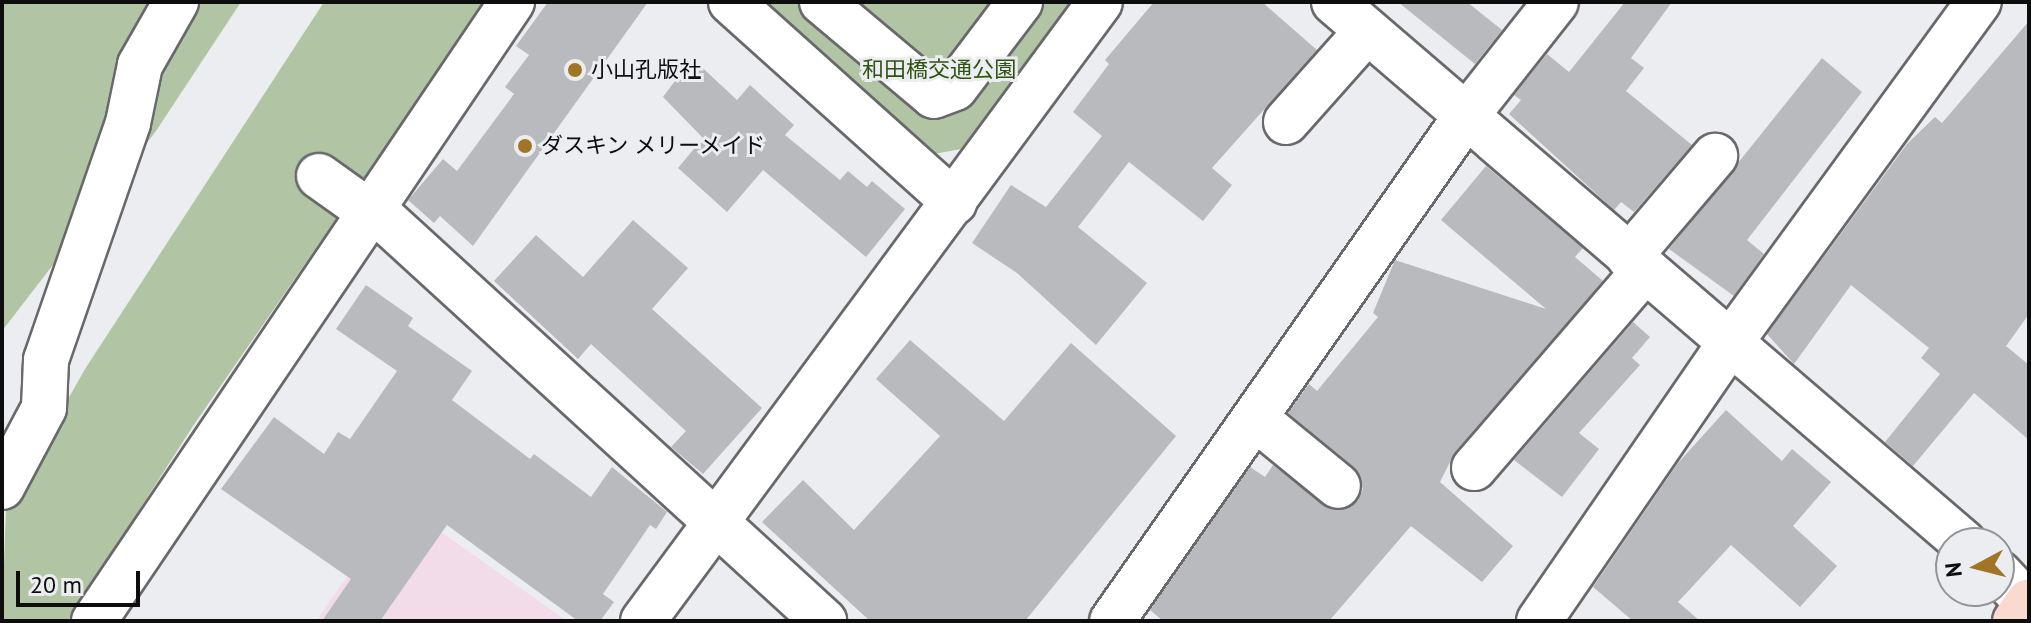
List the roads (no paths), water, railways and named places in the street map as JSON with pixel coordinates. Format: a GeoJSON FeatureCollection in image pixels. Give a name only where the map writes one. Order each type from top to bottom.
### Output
{"type":"FeatureCollection","features":[{"type":"Feature","properties":{"kind":"street"},"geometry":{"type":"LineString","coordinates":[[2,487],[44,408],[46,360],[128,123],[140,65],[176,2]]}},
{"type":"Feature","properties":{"kind":"street"},"geometry":{"type":"LineString","coordinates":[[94,621],[369,209],[512,2]]}},
{"type":"Feature","properties":{"kind":"street"},"geometry":{"type":"LineString","coordinates":[[822,2],[934,96],[955,88],[1020,2]]}},
{"type":"Feature","properties":{"kind":"street"},"geometry":{"type":"LineString","coordinates":[[643,621],[1100,2]]}},
{"type":"Feature","properties":{"kind":"street"},"geometry":{"type":"LineString","coordinates":[[1334,2],[1945,527]]}},
{"type":"Feature","properties":{"kind":"street"},"geometry":{"type":"LineString","coordinates":[[1112,621],[1466,116],[1556,2]]}},
{"type":"Feature","properties":{"kind":"street"},"geometry":{"type":"LineString","coordinates":[[1539,621],[1730,343],[1979,2]]}},
{"type":"Feature","properties":{"kind":"street"},"geometry":{"type":"LineString","coordinates":[[743,6],[954,202]]}},
{"type":"Feature","properties":{"kind":"street"},"geometry":{"type":"LineString","coordinates":[[1286,122],[1367,31]]}},
{"type":"Feature","properties":{"kind":"street"},"geometry":{"type":"LineString","coordinates":[[1474,468],[1637,264],[1715,156]]}},
{"type":"Feature","properties":{"kind":"street"},"geometry":{"type":"LineString","coordinates":[[319,176],[369,209],[718,521],[824,621]]}},
{"type":"Feature","properties":{"kind":"street"},"geometry":{"type":"LineString","coordinates":[[1255,418],[1338,486]]}},
{"type":"Feature","properties":{"kind":"place","name":"小山孔版社"},"geometry":{"type":"Point","coordinates":[575,70]}},
{"type":"Feature","properties":{"kind":"place","name":"ダスキン メリーメイド"},"geometry":{"type":"Point","coordinates":[525,146]}},
{"type":"Feature","properties":{"kind":"park label","name":"和田橋交通公園"},"geometry":{"type":"Point","coordinates":[939,70]}}]}
